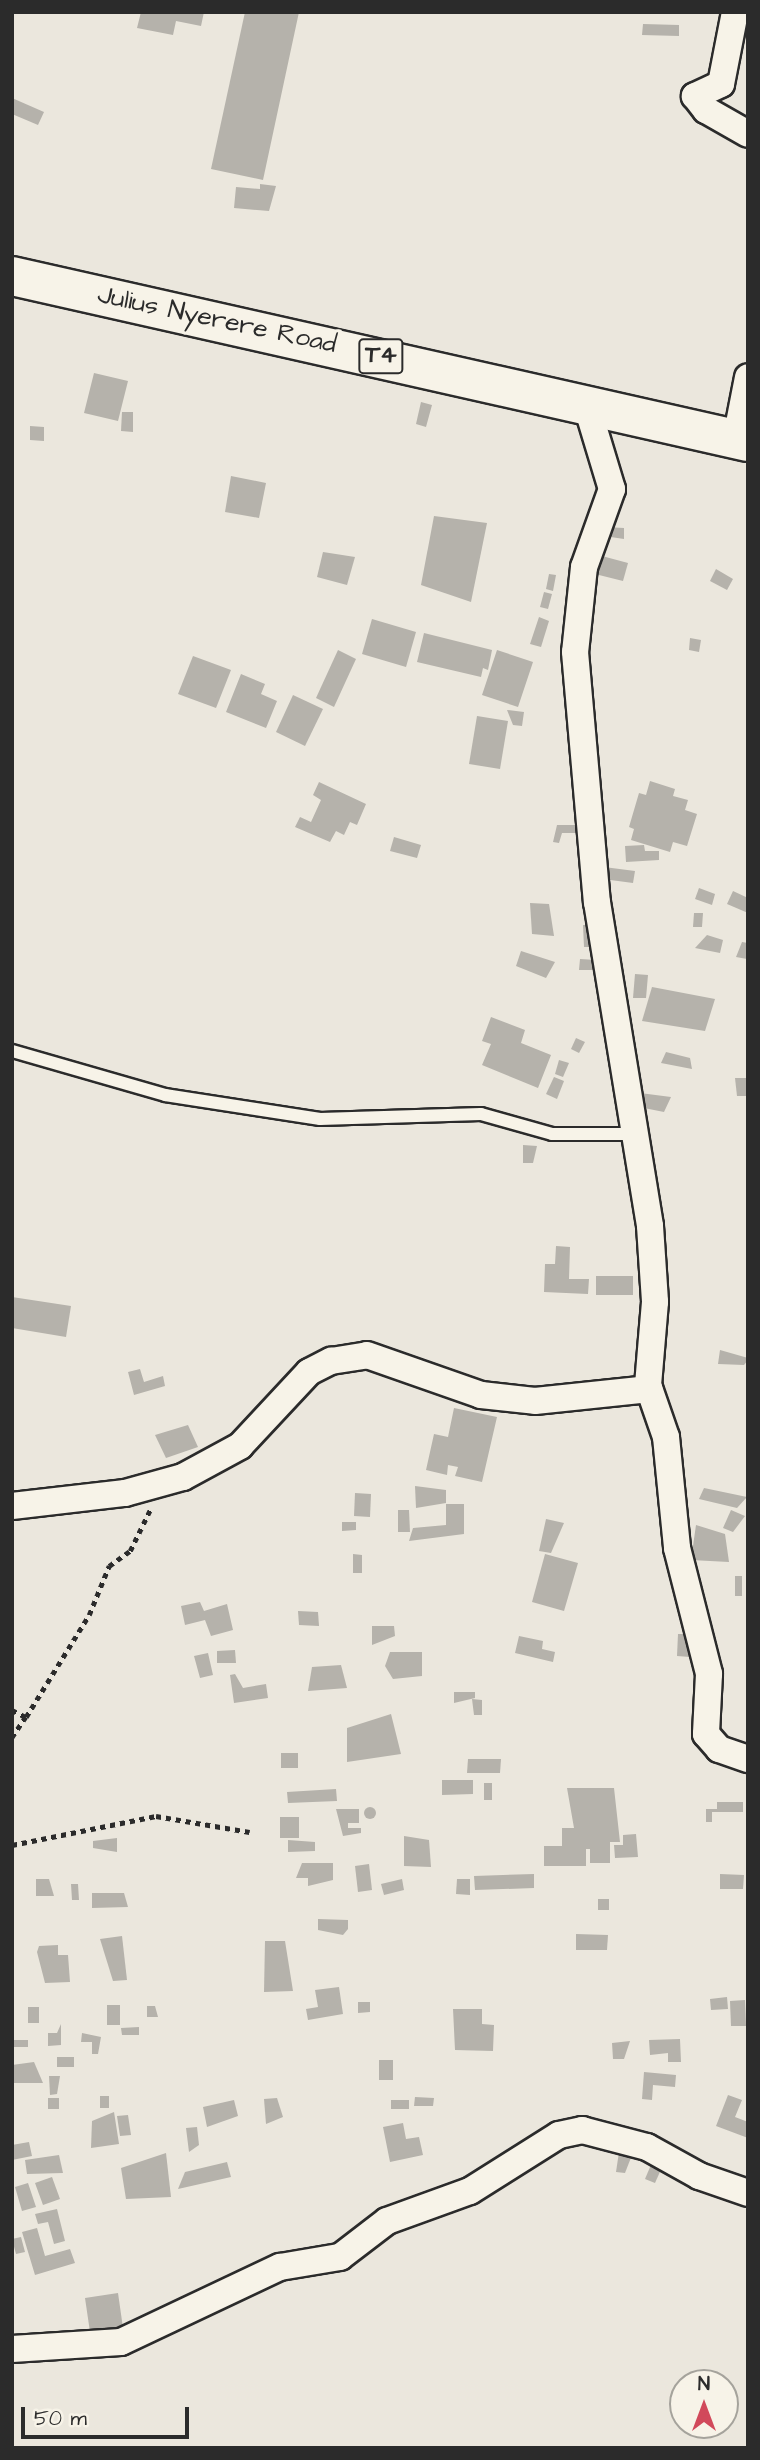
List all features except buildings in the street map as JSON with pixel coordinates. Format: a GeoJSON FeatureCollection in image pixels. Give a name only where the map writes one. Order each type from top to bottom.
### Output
{"type":"FeatureCollection","features":[{"type":"Feature","properties":{"kind":"highway","name":"Julius Nyerere Road"},"geometry":{"type":"LineString","coordinates":[[12,276],[742,440]]}},
{"type":"Feature","properties":{"kind":"street"},"geometry":{"type":"LineString","coordinates":[[735,12],[721,84],[695,96],[706,110],[748,134]]}},
{"type":"Feature","properties":{"kind":"street"},"geometry":{"type":"LineString","coordinates":[[742,440],[748,377]]}},
{"type":"Feature","properties":{"kind":"street"},"geometry":{"type":"LineString","coordinates":[[586,403],[612,489],[584,567],[575,663],[597,902],[635,1134],[656,1302],[649,1389],[666,1437],[677,1548],[709,1674],[706,1734],[719,1749],[748,1759]]}},
{"type":"Feature","properties":{"kind":"street"},"geometry":{"type":"LineString","coordinates":[[12,1506],[125,1493],[163,1483],[240,1447],[309,1372],[331,1361],[367,1355],[481,1395],[535,1401],[649,1389]]}},
{"type":"Feature","properties":{"kind":"street"},"geometry":{"type":"LineString","coordinates":[[12,2348],[35,2351],[133,2337],[280,2267],[340,2257],[387,2221],[470,2191],[559,2135],[582,2130],[647,2147],[699,2176],[748,2193]]}},
{"type":"Feature","properties":{"kind":"lane"},"geometry":{"type":"LineString","coordinates":[[12,1051],[165,1095],[320,1119],[481,1114],[552,1133],[635,1134]]}},
{"type":"Feature","properties":{"kind":"path"},"geometry":{"type":"LineString","coordinates":[[12,1738],[83,1624],[110,1566],[130,1550],[163,1483]]}},
{"type":"Feature","properties":{"kind":"path"},"geometry":{"type":"LineString","coordinates":[[12,1710],[26,1717]]}},
{"type":"Feature","properties":{"kind":"path"},"geometry":{"type":"LineString","coordinates":[[12,1845],[156,1816],[250,1832]]}}]}
